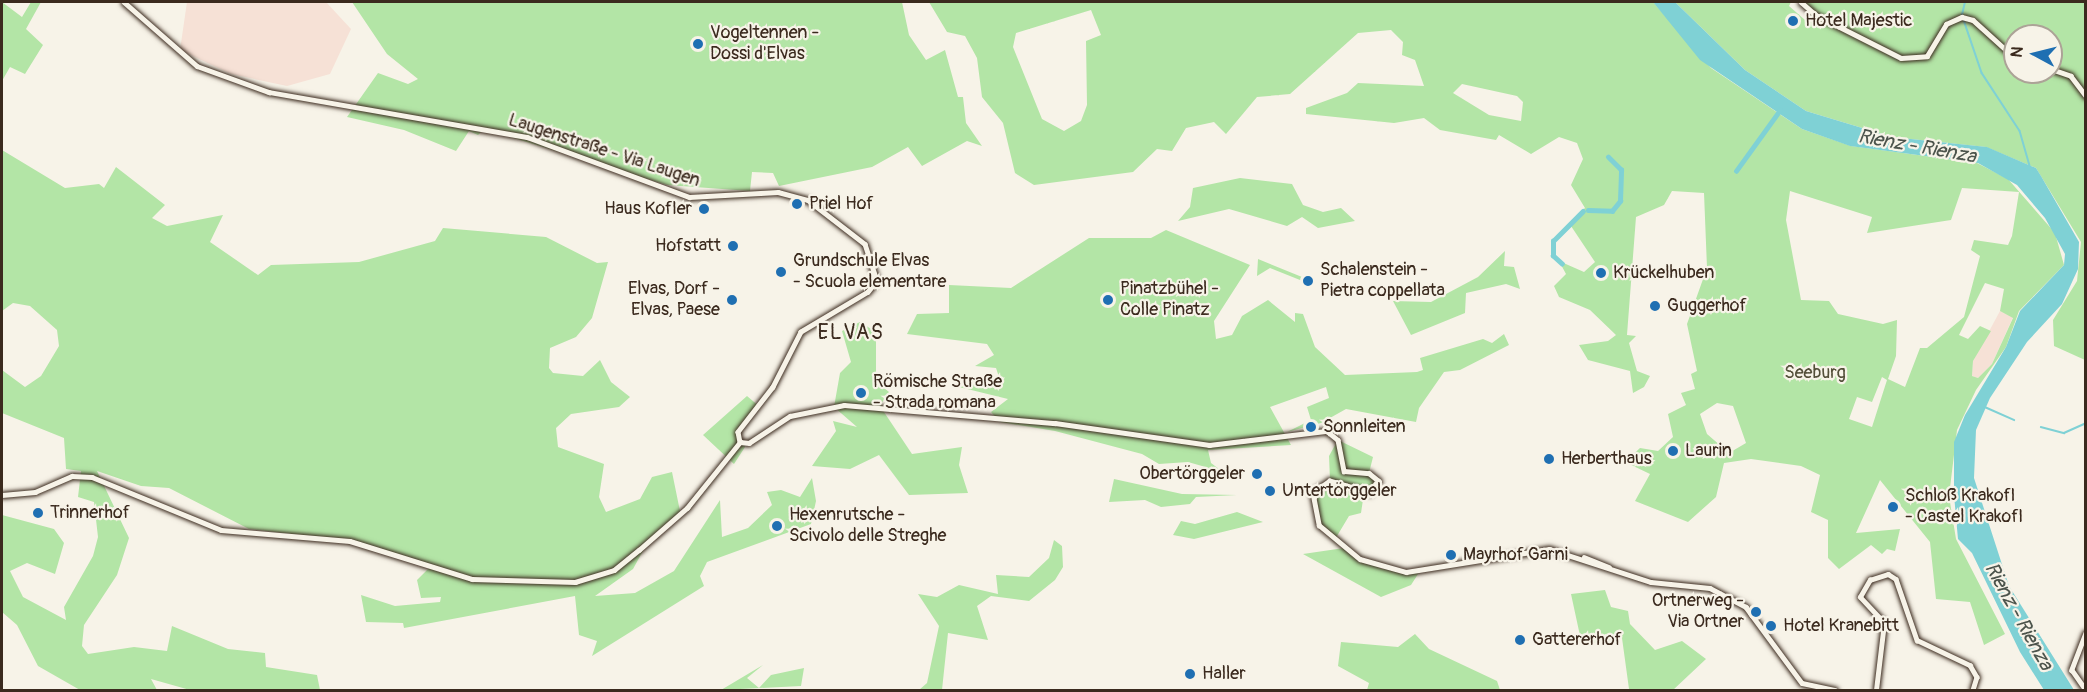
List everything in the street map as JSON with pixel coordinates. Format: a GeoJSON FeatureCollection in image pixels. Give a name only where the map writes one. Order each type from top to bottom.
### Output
{"type":"FeatureCollection","features":[{"type":"Feature","properties":{"kind":"street","name":"Laugenstraße - Via Laugen"},"geometry":{"type":"LineString","coordinates":[[124,2],[197,66],[269,92],[526,137],[689,197],[778,192],[808,200],[865,244],[877,281],[868,292],[801,332],[773,387],[738,432],[740,442]]}},
{"type":"Feature","properties":{"kind":"street"},"geometry":{"type":"LineString","coordinates":[[1801,2],[1816,15],[1905,59],[1927,56],[1950,21],[1969,18],[2003,48]]}},
{"type":"Feature","properties":{"kind":"street"},"geometry":{"type":"LineString","coordinates":[[2063,73],[2072,76],[2085,96]]}},
{"type":"Feature","properties":{"kind":"street"},"geometry":{"type":"LineString","coordinates":[[2,495],[35,492],[72,476],[92,477],[221,530],[350,541],[472,579],[575,582],[614,570],[639,550],[687,508],[740,442],[749,443],[790,416],[844,405],[1055,423],[1199,444],[1274,440],[1327,431],[1338,440],[1344,471],[1377,478],[1377,489],[1370,493],[1330,481],[1312,493],[1324,532],[1371,565],[1406,572],[1536,549],[1582,556],[1651,582],[1710,588],[1740,602],[1802,682],[1835,690]]}},
{"type":"Feature","properties":{"kind":"street"},"geometry":{"type":"LineString","coordinates":[[1876,690],[1884,623],[1860,597],[1864,585],[1883,574],[1896,579],[1917,640],[1974,669],[1973,690]]}},
{"type":"Feature","properties":{"kind":"street"},"geometry":{"type":"LineString","coordinates":[[2085,633],[2072,677],[2085,690]]}},
{"type":"Feature","properties":{"kind":"shaded area"},"geometry":{"type":"Polygon","coordinates":[[[187,2],[326,2],[351,29],[330,74],[287,86],[231,74],[180,50],[187,2]]]}},
{"type":"Feature","properties":{"kind":"shaded area"},"geometry":{"type":"Polygon","coordinates":[[[2000,311],[2013,317],[1992,364],[1978,378],[1972,376],[1973,361],[2000,311]]]}},
{"type":"Feature","properties":{"kind":"green space"},"geometry":{"type":"Polygon","coordinates":[[[2,2],[22,17],[31,2],[41,2],[26,29],[43,45],[25,74],[10,67],[2,81],[2,2]]]}},
{"type":"Feature","properties":{"kind":"green space"},"geometry":{"type":"Polygon","coordinates":[[[352,2],[902,2],[909,35],[926,60],[945,50],[958,97],[963,97],[966,123],[982,146],[967,141],[922,166],[908,147],[872,167],[779,186],[773,173],[752,172],[750,191],[667,185],[484,129],[478,135],[469,131],[456,151],[404,130],[347,117],[378,73],[408,84],[418,79],[387,54],[352,2]]]}},
{"type":"Feature","properties":{"kind":"green space","name":"Seeburg"},"geometry":{"type":"Polygon","coordinates":[[[929,2],[1653,2],[1711,68],[1802,129],[1851,146],[1977,163],[2008,179],[2055,233],[2064,265],[2019,311],[2006,347],[1976,390],[1957,430],[1949,496],[1956,539],[2005,634],[1984,645],[1970,602],[1936,599],[1930,542],[1880,480],[1856,533],[1900,529],[1895,551],[1887,549],[1882,554],[1871,545],[1839,569],[1828,558],[1828,520],[1811,512],[1820,475],[1801,466],[1751,459],[1724,463],[1716,497],[1688,522],[1635,501],[1650,474],[1625,462],[1640,448],[1658,451],[1673,437],[1668,414],[1686,405],[1681,393],[1695,389],[1691,374],[1697,371],[1687,324],[1707,268],[1704,193],[1672,191],[1664,205],[1636,217],[1627,335],[1636,336],[1629,343],[1637,371],[1650,376],[1644,387],[1633,393],[1630,371],[1588,360],[1579,345],[1608,341],[1616,335],[1590,310],[1559,297],[1554,286],[1566,274],[1559,261],[1584,272],[1595,262],[1569,223],[1585,208],[1571,185],[1583,159],[1577,143],[1559,137],[1531,154],[1499,135],[1496,140],[1440,130],[1424,118],[1394,123],[1306,114],[1306,108],[1347,93],[1358,83],[1424,86],[1415,60],[1402,55],[1403,42],[1391,30],[1358,33],[1290,94],[1257,97],[1226,134],[1214,122],[1186,128],[1172,151],[1157,149],[1133,172],[1034,185],[1015,173],[1003,123],[982,97],[977,58],[965,36],[947,32],[929,2]],[[1091,10],[1016,33],[1013,47],[1042,119],[1064,131],[1081,121],[1087,105],[1086,41],[1101,35],[1091,10]],[[1462,84],[1453,93],[1489,115],[1521,121],[1523,102],[1517,96],[1462,84]],[[1962,188],[1951,220],[1867,233],[1872,217],[1790,191],[1786,220],[1801,300],[1829,301],[1838,314],[1883,324],[1897,320],[1896,356],[1888,379],[1905,387],[1920,348],[1927,348],[1964,317],[1980,256],[1971,250],[1974,240],[2008,245],[2012,236],[2019,192],[1962,188]],[[1985,283],[1959,335],[1968,339],[1980,326],[1991,331],[1973,361],[1972,376],[1978,378],[1992,364],[2013,318],[2000,311],[2004,289],[1985,283]],[[1882,377],[1872,402],[1857,397],[1849,419],[1872,427],[1887,380],[1882,377]],[[1717,403],[1700,414],[1707,434],[1729,453],[1746,443],[1733,406],[1717,403]]]}},
{"type":"Feature","properties":{"kind":"green space"},"geometry":{"type":"Polygon","coordinates":[[[1675,2],[1791,2],[1789,6],[1805,20],[1815,20],[1798,2],[2085,2],[2085,360],[2054,346],[2053,320],[2077,281],[2081,242],[2036,168],[1986,147],[1892,137],[1806,111],[1745,70],[1675,2]]]}},
{"type":"Feature","properties":{"kind":"green space"},"geometry":{"type":"Polygon","coordinates":[[[2,150],[65,188],[99,184],[104,188],[116,167],[165,205],[152,218],[167,226],[223,215],[210,242],[258,275],[271,265],[359,262],[435,241],[443,228],[546,237],[597,263],[608,262],[592,318],[576,337],[550,348],[549,368],[553,373],[583,376],[600,360],[611,382],[630,397],[619,407],[571,414],[556,428],[558,447],[604,464],[599,497],[606,512],[640,499],[652,477],[672,472],[681,516],[644,549],[633,569],[595,596],[635,593],[674,571],[720,500],[722,537],[748,528],[772,505],[767,492],[781,490],[800,497],[812,478],[816,501],[811,524],[707,562],[700,576],[704,586],[592,656],[597,641],[579,635],[575,596],[404,628],[403,623],[366,622],[361,595],[395,606],[440,602],[441,597],[421,598],[417,580],[429,568],[350,541],[249,529],[169,488],[141,486],[97,471],[129,538],[117,575],[84,625],[82,646],[88,654],[134,647],[167,651],[172,626],[228,649],[265,653],[266,667],[317,675],[320,690],[190,690],[151,679],[157,690],[80,690],[38,666],[17,625],[2,612],[2,515],[54,529],[64,543],[55,574],[27,563],[10,571],[23,597],[66,620],[64,607],[93,556],[98,537],[94,502],[78,497],[81,471],[66,469],[64,438],[2,413],[2,370],[25,387],[41,376],[59,346],[57,330],[30,306],[13,303],[2,311],[2,150]]]}},
{"type":"Feature","properties":{"kind":"green space"},"geometry":{"type":"Polygon","coordinates":[[[1240,178],[1292,184],[1303,205],[1323,212],[1341,208],[1355,221],[1318,228],[1302,217],[1287,226],[1229,209],[1178,221],[1190,207],[1193,188],[1240,178]]]}},
{"type":"Feature","properties":{"kind":"green space"},"geometry":{"type":"Polygon","coordinates":[[[1166,230],[1250,265],[1214,321],[1216,339],[1232,335],[1242,316],[1268,300],[1295,322],[1295,313],[1303,314],[1315,347],[1345,375],[1417,372],[1423,370],[1420,358],[1483,339],[1492,343],[1504,334],[1509,345],[1460,370],[1444,372],[1419,408],[1416,422],[1346,409],[1321,423],[1287,432],[1311,420],[1307,407],[1329,398],[1326,387],[1270,407],[1291,445],[1208,450],[1211,463],[1223,472],[1188,462],[1159,464],[1142,454],[1055,431],[1000,422],[991,412],[1008,399],[959,387],[1000,380],[996,368],[975,366],[994,355],[987,344],[907,334],[917,314],[949,313],[949,285],[1011,288],[1089,238],[1151,238],[1166,230]]]}},
{"type":"Feature","properties":{"kind":"green space"},"geometry":{"type":"Polygon","coordinates":[[[1505,251],[1504,266],[1514,267],[1520,289],[1506,284],[1466,293],[1465,313],[1411,335],[1393,301],[1431,302],[1478,277],[1505,251]]]}},
{"type":"Feature","properties":{"kind":"green space"},"geometry":{"type":"Polygon","coordinates":[[[1258,259],[1302,277],[1305,282],[1270,268],[1257,276],[1258,259]]]}},
{"type":"Feature","properties":{"kind":"green space"},"geometry":{"type":"Polygon","coordinates":[[[860,322],[876,332],[876,381],[889,392],[881,404],[884,412],[912,454],[962,447],[959,465],[968,493],[909,495],[879,455],[850,469],[812,466],[836,431],[833,421],[857,427],[834,407],[840,373],[851,362],[842,331],[860,322]]]}},
{"type":"Feature","properties":{"kind":"green space"},"geometry":{"type":"Polygon","coordinates":[[[747,396],[760,407],[740,433],[745,447],[734,464],[703,435],[747,396]]]}},
{"type":"Feature","properties":{"kind":"green space"},"geometry":{"type":"Polygon","coordinates":[[[1338,440],[1373,457],[1369,473],[1379,485],[1364,493],[1361,513],[1349,516],[1334,541],[1319,525],[1312,499],[1315,487],[1330,480],[1329,456],[1338,440]]]}},
{"type":"Feature","properties":{"kind":"green space"},"geometry":{"type":"Polygon","coordinates":[[[1114,479],[1182,494],[1237,495],[1196,497],[1190,504],[1161,507],[1145,500],[1109,502],[1114,479]]]}},
{"type":"Feature","properties":{"kind":"green space"},"geometry":{"type":"Polygon","coordinates":[[[1237,512],[1263,522],[1194,539],[1173,535],[1181,521],[1195,524],[1237,512]]]}},
{"type":"Feature","properties":{"kind":"green space"},"geometry":{"type":"Polygon","coordinates":[[[1054,540],[1062,546],[1063,567],[1055,580],[1029,601],[991,596],[977,606],[988,640],[948,633],[942,690],[919,690],[927,683],[939,626],[918,594],[937,597],[959,585],[998,594],[996,575],[1029,577],[1049,558],[1054,540]]]}},
{"type":"Feature","properties":{"kind":"green space"},"geometry":{"type":"Polygon","coordinates":[[[1344,548],[1382,569],[1420,571],[1411,585],[1381,597],[1303,554],[1344,548]]]}},
{"type":"Feature","properties":{"kind":"green space"},"geometry":{"type":"Polygon","coordinates":[[[1605,590],[1611,607],[1628,611],[1630,624],[1655,650],[1682,641],[1706,659],[1673,690],[1629,689],[1622,638],[1582,645],[1571,594],[1605,590]]]}},
{"type":"Feature","properties":{"kind":"green space"},"geometry":{"type":"Polygon","coordinates":[[[1415,634],[1429,649],[1497,681],[1500,690],[1367,690],[1369,683],[1338,666],[1341,642],[1398,647],[1415,634]]]}},
{"type":"Feature","properties":{"kind":"green space"},"geometry":{"type":"Polygon","coordinates":[[[763,665],[747,678],[759,688],[771,675],[804,668],[801,686],[721,690],[763,665]]]}},
{"type":"Feature","properties":{"kind":"water","name":"Rienz - Rienza"},"geometry":{"type":"Polygon","coordinates":[[[1653,2],[1675,2],[1745,70],[1806,111],[1892,137],[1987,147],[2036,168],[2041,176],[2079,242],[2078,269],[2062,304],[2027,342],[1990,398],[1976,430],[1974,478],[2009,586],[2074,690],[2044,690],[2020,652],[1972,553],[1958,539],[1954,495],[1954,442],[1965,415],[2006,347],[2020,311],[2064,265],[2065,254],[2045,218],[2017,185],[1978,163],[1850,146],[1802,129],[1700,60],[1653,2]]]}},
{"type":"Feature","properties":{"kind":"waterway"},"geometry":{"type":"LineString","coordinates":[[1962,15],[1965,2]]}},
{"type":"Feature","properties":{"kind":"waterway"},"geometry":{"type":"LineString","coordinates":[[1964,20],[1982,73],[2020,131],[2031,169]]}},
{"type":"Feature","properties":{"kind":"waterway"},"geometry":{"type":"LineString","coordinates":[[1736,171],[1780,110]]}},
{"type":"Feature","properties":{"kind":"waterway"},"geometry":{"type":"LineString","coordinates":[[1588,210],[1612,211],[1620,201],[1621,170],[1608,157]]}},
{"type":"Feature","properties":{"kind":"waterway"},"geometry":{"type":"LineString","coordinates":[[1562,264],[1553,256],[1553,241],[1583,211]]}},
{"type":"Feature","properties":{"kind":"waterway"},"geometry":{"type":"LineString","coordinates":[[1985,407],[2014,420]]}},
{"type":"Feature","properties":{"kind":"waterway"},"geometry":{"type":"LineString","coordinates":[[2041,427],[2064,433],[2086,423]]}},
{"type":"Feature","properties":{"kind":"place","name":"Hotel Majestic"},"geometry":{"type":"Point","coordinates":[1793,21]}},
{"type":"Feature","properties":{"kind":"place","name":"Vogeltennen - Dossi d'Elvas"},"geometry":{"type":"Point","coordinates":[698,44]}},
{"type":"Feature","properties":{"kind":"place","name":"Priel Hof"},"geometry":{"type":"Point","coordinates":[797,204]}},
{"type":"Feature","properties":{"kind":"place","name":"Haus Kofler"},"geometry":{"type":"Point","coordinates":[704,209]}},
{"type":"Feature","properties":{"kind":"place","name":"Hofstatt"},"geometry":{"type":"Point","coordinates":[733,246]}},
{"type":"Feature","properties":{"kind":"place","name":"Grundschule Elvas - Scuola elementare"},"geometry":{"type":"Point","coordinates":[781,272]}},
{"type":"Feature","properties":{"kind":"place","name":"Krückelhuben"},"geometry":{"type":"Point","coordinates":[1601,273]}},
{"type":"Feature","properties":{"kind":"place","name":"Schalenstein - Pietra coppellata"},"geometry":{"type":"Point","coordinates":[1308,281]}},
{"type":"Feature","properties":{"kind":"place","name":"Elvas, Dorf - Elvas, Paese"},"geometry":{"type":"Point","coordinates":[732,300]}},
{"type":"Feature","properties":{"kind":"place","name":"Pinatzbühel - Colle Pinatz"},"geometry":{"type":"Point","coordinates":[1108,300]}},
{"type":"Feature","properties":{"kind":"place","name":"Guggerhof"},"geometry":{"type":"Point","coordinates":[1655,306]}},
{"type":"Feature","properties":{"kind":"place","name":"Römische Straße - Strada romana"},"geometry":{"type":"Point","coordinates":[861,393]}},
{"type":"Feature","properties":{"kind":"place","name":"Sonnleiten"},"geometry":{"type":"Point","coordinates":[1311,427]}},
{"type":"Feature","properties":{"kind":"place","name":"Laurin"},"geometry":{"type":"Point","coordinates":[1673,451]}},
{"type":"Feature","properties":{"kind":"place","name":"Herberthaus"},"geometry":{"type":"Point","coordinates":[1549,459]}},
{"type":"Feature","properties":{"kind":"place","name":"Obertörggeler"},"geometry":{"type":"Point","coordinates":[1257,474]}},
{"type":"Feature","properties":{"kind":"place","name":"Untertörggeler"},"geometry":{"type":"Point","coordinates":[1270,491]}},
{"type":"Feature","properties":{"kind":"place","name":"Schloß Krakofl - Castel Krakofl"},"geometry":{"type":"Point","coordinates":[1893,507]}},
{"type":"Feature","properties":{"kind":"place","name":"Trinnerhof"},"geometry":{"type":"Point","coordinates":[38,513]}},
{"type":"Feature","properties":{"kind":"place","name":"Hexenrutsche - Scivolo delle Streghe"},"geometry":{"type":"Point","coordinates":[777,526]}},
{"type":"Feature","properties":{"kind":"place","name":"Mayrhof Garni"},"geometry":{"type":"Point","coordinates":[1451,555]}},
{"type":"Feature","properties":{"kind":"place","name":"Ortnerweg - Via Ortner"},"geometry":{"type":"Point","coordinates":[1756,612]}},
{"type":"Feature","properties":{"kind":"place","name":"Hotel Kranebitt"},"geometry":{"type":"Point","coordinates":[1771,626]}},
{"type":"Feature","properties":{"kind":"place","name":"Gattererhof"},"geometry":{"type":"Point","coordinates":[1520,640]}},
{"type":"Feature","properties":{"kind":"place","name":"Haller"},"geometry":{"type":"Point","coordinates":[1190,674]}},
{"type":"Feature","properties":{"kind":"district","name":"ELVAS"},"geometry":{"type":"Point","coordinates":[851,333]}}]}
